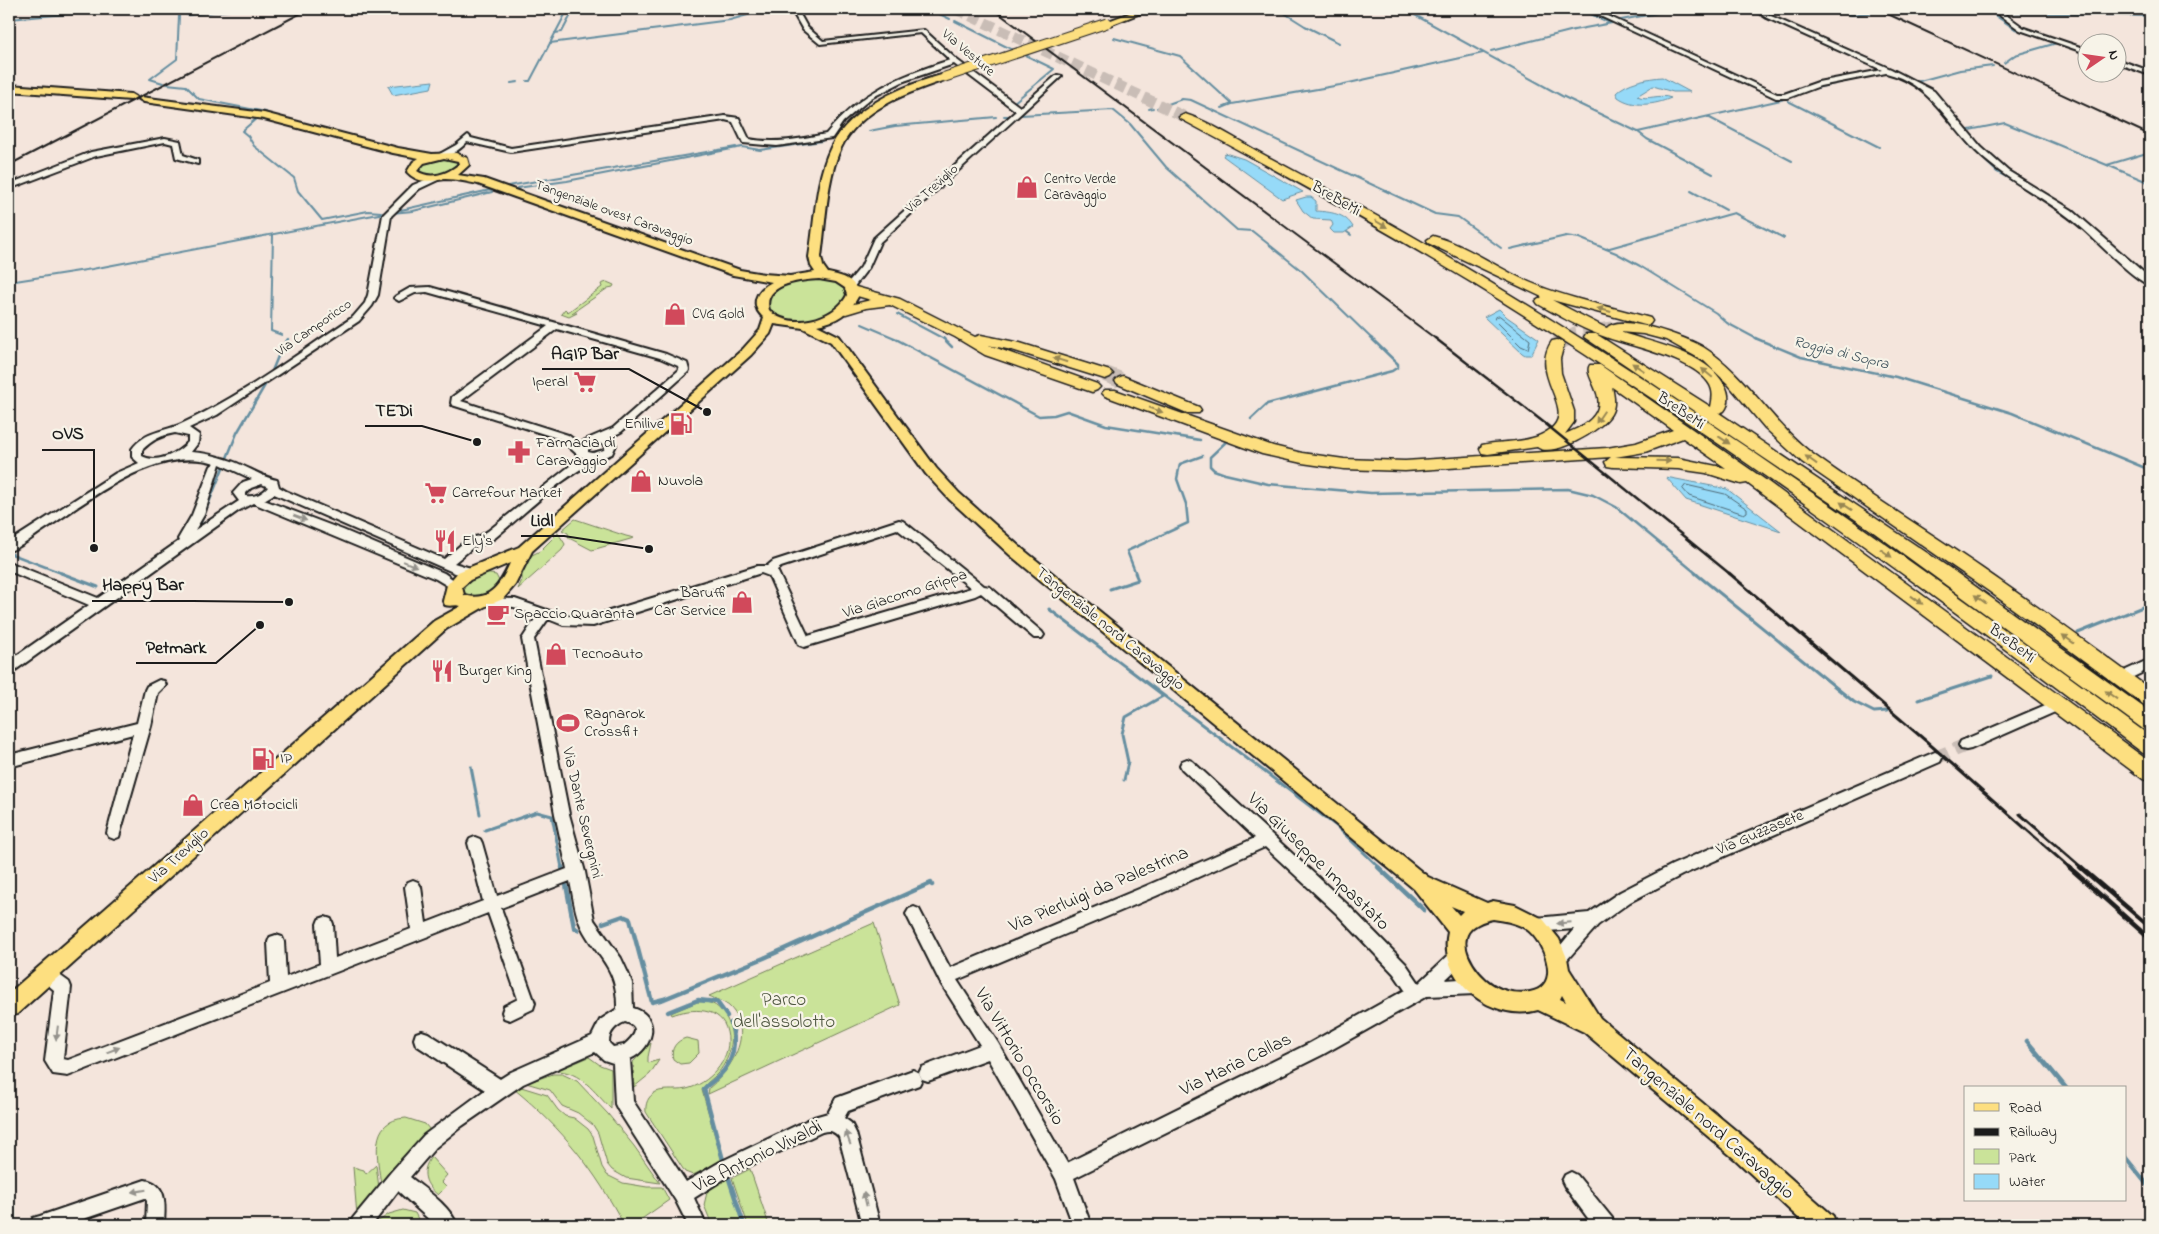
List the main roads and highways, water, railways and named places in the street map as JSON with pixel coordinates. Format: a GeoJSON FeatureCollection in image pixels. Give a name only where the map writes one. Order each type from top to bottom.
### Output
{"type":"FeatureCollection","features":[{"type":"Feature","properties":{"kind":"highway","name":"BreBeMi"},"geometry":{"type":"LineString","coordinates":[[2150,723],[1967,590],[1773,455],[1620,355],[1433,240],[1294,163],[1191,115],[1477,281],[1604,360],[1780,478],[1949,598],[2150,747]]}},
{"type":"Feature","properties":{"kind":"highway"},"geometry":{"type":"LineString","coordinates":[[1433,240],[1466,254],[1520,283],[1548,295],[1660,326],[1693,340],[1709,349],[1726,364],[1743,386],[1756,408]]}},
{"type":"Feature","properties":{"kind":"highway"},"geometry":{"type":"LineString","coordinates":[[1467,260],[1492,271],[1580,322],[1608,334],[1671,353],[1697,365],[1715,380],[1720,388],[1722,397],[1719,408]]}},
{"type":"Feature","properties":{"kind":"highway"},"geometry":{"type":"LineString","coordinates":[[1477,281],[1793,509],[2150,773]]}},
{"type":"Feature","properties":{"kind":"highway"},"geometry":{"type":"LineString","coordinates":[[851,288],[902,305],[960,334],[990,352],[1092,387]]}},
{"type":"Feature","properties":{"kind":"highway"},"geometry":{"type":"LineString","coordinates":[[841,313],[871,303],[902,305]]}},
{"type":"Feature","properties":{"kind":"highway"},"geometry":{"type":"LineString","coordinates":[[1614,328],[1640,329],[1658,333],[1693,348],[1721,369],[1787,440],[1808,458],[1996,586],[2150,699]]}},
{"type":"Feature","properties":{"kind":"highway"},"geometry":{"type":"LineString","coordinates":[[960,334],[1015,346],[1105,374]]}},
{"type":"Feature","properties":{"kind":"highway"},"geometry":{"type":"LineString","coordinates":[[1483,450],[1536,442],[1549,438],[1563,427],[1566,417],[1566,406],[1550,365],[1552,354],[1557,344]]}},
{"type":"Feature","properties":{"kind":"highway"},"geometry":{"type":"LineString","coordinates":[[1123,381],[1255,434],[1343,454],[1382,455],[1530,448],[1561,443],[1581,434],[1599,421],[1606,408],[1606,390],[1597,374],[1584,360]]}},
{"type":"Feature","properties":{"kind":"highway"},"geometry":{"type":"LineString","coordinates":[[1110,393],[1268,450],[1302,458],[1362,466],[1681,462],[1706,467],[1741,480],[1793,509]]}},
{"type":"Feature","properties":{"kind":"highway"},"geometry":{"type":"LineString","coordinates":[[1442,464],[1607,453],[1639,448],[1678,434]]}},
{"type":"Feature","properties":{"kind":"main road"},"geometry":{"type":"LineString","coordinates":[[747,352],[800,324],[825,320],[841,313],[853,300],[851,288],[830,277],[817,266],[815,257],[829,170],[835,150],[858,120],[904,92],[1147,9]]}},
{"type":"Feature","properties":{"kind":"main road"},"geometry":{"type":"LineString","coordinates":[[9,88],[131,97]]}},
{"type":"Feature","properties":{"kind":"main road"},"geometry":{"type":"LineString","coordinates":[[144,99],[264,116],[396,151],[436,156]]}},
{"type":"Feature","properties":{"kind":"main road","name":"Tangenziale ovest Caravaggio"},"geometry":{"type":"LineString","coordinates":[[436,156],[462,145],[463,167]]}},
{"type":"Feature","properties":{"kind":"main road"},"geometry":{"type":"LineString","coordinates":[[396,151],[405,156],[414,166],[436,156]]}},
{"type":"Feature","properties":{"kind":"main road","name":"Tangenziale ovest Caravaggio"},"geometry":{"type":"LineString","coordinates":[[414,166],[412,172],[417,182],[440,177],[463,167]]}},
{"type":"Feature","properties":{"kind":"main road","name":"Tangenziale ovest Caravaggio"},"geometry":{"type":"LineString","coordinates":[[463,167],[480,181]]}},
{"type":"Feature","properties":{"kind":"main road","name":"Tangenziale ovest Caravaggio"},"geometry":{"type":"LineString","coordinates":[[440,177],[480,181],[737,273],[764,278],[793,278]]}},
{"type":"Feature","properties":{"kind":"main road"},"geometry":{"type":"LineString","coordinates":[[762,298],[773,286],[805,271],[815,257]]}},
{"type":"Feature","properties":{"kind":"main road","name":"Tangenziale ovest Caravaggio"},"geometry":{"type":"LineString","coordinates":[[737,273],[755,286],[762,298],[762,308],[770,318]]}},
{"type":"Feature","properties":{"kind":"main road"},"geometry":{"type":"LineString","coordinates":[[793,278],[830,277]]}},
{"type":"Feature","properties":{"kind":"main road"},"geometry":{"type":"LineString","coordinates":[[835,339],[841,313]]}},
{"type":"Feature","properties":{"kind":"main road"},"geometry":{"type":"LineString","coordinates":[[440,625],[498,595],[508,584],[516,562],[525,549],[747,352],[766,331],[770,318],[800,324]]}},
{"type":"Feature","properties":{"kind":"main road","name":"Tangenziale nord Caravaggio"},"geometry":{"type":"LineString","coordinates":[[800,324],[835,339],[911,445],[954,496],[1015,551],[1421,883],[1458,930]]}},
{"type":"Feature","properties":{"kind":"main road"},"geometry":{"type":"LineString","coordinates":[[440,625],[449,606],[454,588],[477,569],[525,549]]}},
{"type":"Feature","properties":{"kind":"main road"},"geometry":{"type":"LineString","coordinates":[[477,569],[501,568],[506,572],[508,584]]}},
{"type":"Feature","properties":{"kind":"main road"},"geometry":{"type":"LineString","coordinates":[[454,588],[455,595],[464,602],[482,602]]}},
{"type":"Feature","properties":{"kind":"main road","name":"Via Treviglio"},"geometry":{"type":"LineString","coordinates":[[9,1007],[440,625]]}},
{"type":"Feature","properties":{"kind":"main road","name":"Tangenziale nord Caravaggio"},"geometry":{"type":"LineString","coordinates":[[1421,883],[1484,911],[1509,912],[1525,918],[1536,925],[1551,941],[1559,965],[1592,1025]]}},
{"type":"Feature","properties":{"kind":"main road"},"geometry":{"type":"LineString","coordinates":[[1484,911],[1466,920],[1458,930],[1455,943],[1457,958],[1464,973],[1476,986],[1492,997],[1510,1003],[1529,1003],[1539,1000],[1555,987],[1559,965]]}},
{"type":"Feature","properties":{"kind":"main road","name":"Tangenziale nord Caravaggio"},"geometry":{"type":"LineString","coordinates":[[1539,1000],[1592,1025],[1744,1152],[1824,1225]]}},
{"type":"Feature","properties":{"kind":"water"},"geometry":{"type":"Polygon","coordinates":[[[1662,77],[1690,92],[1673,92],[1653,86],[1637,96],[1645,98],[1662,96],[1671,98],[1644,104],[1630,103],[1618,97],[1616,93],[1631,83],[1662,77]]]}},
{"type":"Feature","properties":{"kind":"water"},"geometry":{"type":"Polygon","coordinates":[[[433,81],[431,88],[393,95],[388,86],[433,81]]]}},
{"type":"Feature","properties":{"kind":"water"},"geometry":{"type":"Polygon","coordinates":[[[1225,153],[1244,159],[1303,192],[1282,199],[1223,156],[1225,153]]]}},
{"type":"Feature","properties":{"kind":"water"},"geometry":{"type":"Polygon","coordinates":[[[1311,197],[1316,201],[1316,211],[1341,216],[1350,222],[1353,227],[1344,233],[1334,233],[1330,229],[1333,225],[1331,220],[1313,219],[1303,211],[1296,200],[1311,197]]]}},
{"type":"Feature","properties":{"kind":"water"},"geometry":{"type":"Polygon","coordinates":[[[1499,309],[1507,317],[1539,339],[1531,355],[1522,353],[1484,317],[1499,309]]]}},
{"type":"Feature","properties":{"kind":"water"},"geometry":{"type":"Polygon","coordinates":[[[1666,477],[1727,489],[1781,531],[1686,500],[1666,477]]]}},
{"type":"Feature","properties":{"kind":"waterway"},"geometry":{"type":"LineString","coordinates":[[9,19],[125,9]]}},
{"type":"Feature","properties":{"kind":"waterway"},"geometry":{"type":"LineString","coordinates":[[176,9],[177,14]]}},
{"type":"Feature","properties":{"kind":"waterway"},"geometry":{"type":"LineString","coordinates":[[187,15],[239,9]]}},
{"type":"Feature","properties":{"kind":"waterway"},"geometry":{"type":"LineString","coordinates":[[555,33],[568,9]]}},
{"type":"Feature","properties":{"kind":"waterway"},"geometry":{"type":"LineString","coordinates":[[555,33],[562,32],[574,9]]}},
{"type":"Feature","properties":{"kind":"waterway"},"geometry":{"type":"LineString","coordinates":[[550,43],[730,20],[751,14],[793,9]]}},
{"type":"Feature","properties":{"kind":"waterway"},"geometry":{"type":"LineString","coordinates":[[929,9],[950,19]]}},
{"type":"Feature","properties":{"kind":"waterway"},"geometry":{"type":"LineString","coordinates":[[1278,9],[1305,26],[1339,43]]}},
{"type":"Feature","properties":{"kind":"waterway"},"geometry":{"type":"LineString","coordinates":[[1404,9],[1562,96],[1638,132]]}},
{"type":"Feature","properties":{"kind":"waterway"},"geometry":{"type":"LineString","coordinates":[[1580,9],[1610,23]]}},
{"type":"Feature","properties":{"kind":"waterway"},"geometry":{"type":"LineString","coordinates":[[1616,21],[1668,11],[1662,9]]}},
{"type":"Feature","properties":{"kind":"waterway"},"geometry":{"type":"LineString","coordinates":[[1833,9],[1851,15],[1877,12]]}},
{"type":"Feature","properties":{"kind":"waterway"},"geometry":{"type":"LineString","coordinates":[[1887,11],[1894,10]]}},
{"type":"Feature","properties":{"kind":"waterway"},"geometry":{"type":"LineString","coordinates":[[1994,12],[1992,12],[1993,14],[2015,29],[2057,43],[2015,55],[2004,63]]}},
{"type":"Feature","properties":{"kind":"waterway"},"geometry":{"type":"LineString","coordinates":[[2004,12],[2150,16]]}},
{"type":"Feature","properties":{"kind":"waterway"},"geometry":{"type":"LineString","coordinates":[[163,83],[150,79],[177,59],[179,16]]}},
{"type":"Feature","properties":{"kind":"waterway"},"geometry":{"type":"LineString","coordinates":[[955,21],[1015,51]]}},
{"type":"Feature","properties":{"kind":"waterway"},"geometry":{"type":"LineString","coordinates":[[1491,51],[1574,30],[1612,23]]}},
{"type":"Feature","properties":{"kind":"waterway"},"geometry":{"type":"LineString","coordinates":[[550,43],[555,33]]}},
{"type":"Feature","properties":{"kind":"waterway"},"geometry":{"type":"LineString","coordinates":[[1114,38],[1180,56],[1232,104]]}},
{"type":"Feature","properties":{"kind":"waterway"},"geometry":{"type":"LineString","coordinates":[[527,81],[530,81],[550,43]]}},
{"type":"Feature","properties":{"kind":"waterway"},"geometry":{"type":"LineString","coordinates":[[1013,103],[1054,69],[1021,53]]}},
{"type":"Feature","properties":{"kind":"waterway"},"geometry":{"type":"LineString","coordinates":[[1232,104],[1340,85],[1483,53]]}},
{"type":"Feature","properties":{"kind":"waterway"},"geometry":{"type":"LineString","coordinates":[[1916,82],[1960,70],[1993,66]]}},
{"type":"Feature","properties":{"kind":"waterway"},"geometry":{"type":"LineString","coordinates":[[1638,132],[1781,100],[1807,90],[1885,73]]}},
{"type":"Feature","properties":{"kind":"waterway"},"geometry":{"type":"LineString","coordinates":[[511,83],[518,82]]}},
{"type":"Feature","properties":{"kind":"waterway"},"geometry":{"type":"LineString","coordinates":[[167,84],[186,86],[199,99],[266,112],[264,113]]}},
{"type":"Feature","properties":{"kind":"waterway"},"geometry":{"type":"LineString","coordinates":[[1157,108],[1182,99],[1191,100],[1435,214],[1458,217],[1501,248]]}},
{"type":"Feature","properties":{"kind":"waterway"},"geometry":{"type":"LineString","coordinates":[[1788,101],[1879,147]]}},
{"type":"Feature","properties":{"kind":"waterway"},"geometry":{"type":"LineString","coordinates":[[1222,108],[1232,104]]}},
{"type":"Feature","properties":{"kind":"waterway"},"geometry":{"type":"LineString","coordinates":[[1149,109],[1153,108]]}},
{"type":"Feature","properties":{"kind":"waterway"},"geometry":{"type":"LineString","coordinates":[[1021,115],[1113,110],[1130,124],[1166,167],[1237,230],[1252,231],[1302,271],[1372,339]]}},
{"type":"Feature","properties":{"kind":"waterway"},"geometry":{"type":"LineString","coordinates":[[1004,116],[1009,116]]}},
{"type":"Feature","properties":{"kind":"waterway"},"geometry":{"type":"LineString","coordinates":[[869,131],[895,126],[996,117]]}},
{"type":"Feature","properties":{"kind":"waterway"},"geometry":{"type":"LineString","coordinates":[[1708,117],[1792,161]]}},
{"type":"Feature","properties":{"kind":"waterway"},"geometry":{"type":"LineString","coordinates":[[257,118],[242,131],[248,136],[254,146],[294,178],[298,191],[322,220],[368,211],[381,212]]}},
{"type":"Feature","properties":{"kind":"waterway"},"geometry":{"type":"LineString","coordinates":[[1964,131],[2005,123],[2107,165]]}},
{"type":"Feature","properties":{"kind":"waterway"},"geometry":{"type":"LineString","coordinates":[[1958,131],[1971,148]]}},
{"type":"Feature","properties":{"kind":"waterway"},"geometry":{"type":"LineString","coordinates":[[1638,132],[1647,139],[1713,174]]}},
{"type":"Feature","properties":{"kind":"waterway"},"geometry":{"type":"LineString","coordinates":[[517,188],[567,181],[742,147],[760,150],[822,141]]}},
{"type":"Feature","properties":{"kind":"waterway"},"geometry":{"type":"LineString","coordinates":[[508,186],[736,147]]}},
{"type":"Feature","properties":{"kind":"waterway"},"geometry":{"type":"LineString","coordinates":[[1975,151],[1997,172],[2024,187]]}},
{"type":"Feature","properties":{"kind":"waterway"},"geometry":{"type":"LineString","coordinates":[[2107,165],[2150,152]]}},
{"type":"Feature","properties":{"kind":"waterway"},"geometry":{"type":"LineString","coordinates":[[2107,165],[2150,183]]}},
{"type":"Feature","properties":{"kind":"waterway"},"geometry":{"type":"LineString","coordinates":[[401,210],[490,190]]}},
{"type":"Feature","properties":{"kind":"waterway"},"geometry":{"type":"LineString","coordinates":[[1691,191],[1726,210]]}},
{"type":"Feature","properties":{"kind":"waterway"},"geometry":{"type":"LineString","coordinates":[[391,213],[413,211],[492,192]]}},
{"type":"Feature","properties":{"kind":"waterway"},"geometry":{"type":"LineString","coordinates":[[9,282],[92,269],[384,213]]}},
{"type":"Feature","properties":{"kind":"waterway"},"geometry":{"type":"LineString","coordinates":[[1606,249],[1734,213],[1784,238]]}},
{"type":"Feature","properties":{"kind":"waterway"},"geometry":{"type":"LineString","coordinates":[[2073,220],[2100,244]]}},
{"type":"Feature","properties":{"kind":"waterway"},"geometry":{"type":"LineString","coordinates":[[1347,232],[1351,235]]}},
{"type":"Feature","properties":{"kind":"waterway"},"geometry":{"type":"LineString","coordinates":[[273,235],[271,331],[282,335]]}},
{"type":"Feature","properties":{"kind":"waterway","name":"Roggia di Sopra"},"geometry":{"type":"LineString","coordinates":[[1510,249],[1566,236],[1579,238],[1606,249]]}},
{"type":"Feature","properties":{"kind":"waterway","name":"Roggia di Sopra"},"geometry":{"type":"LineString","coordinates":[[1606,249],[1640,266],[1716,313],[1727,323],[1756,338]]}},
{"type":"Feature","properties":{"kind":"waterway"},"geometry":{"type":"LineString","coordinates":[[2136,277],[2150,286]]}},
{"type":"Feature","properties":{"kind":"waterway"},"geometry":{"type":"LineString","coordinates":[[897,314],[944,339]]}},
{"type":"Feature","properties":{"kind":"waterway"},"geometry":{"type":"LineString","coordinates":[[862,324],[897,339]]}},
{"type":"Feature","properties":{"kind":"waterway"},"geometry":{"type":"LineString","coordinates":[[894,338],[1039,416],[1054,415],[1067,411],[1106,425],[1200,440]]}},
{"type":"Feature","properties":{"kind":"waterway"},"geometry":{"type":"LineString","coordinates":[[1251,419],[1267,404],[1392,371],[1398,367],[1398,364],[1371,338]]}},
{"type":"Feature","properties":{"kind":"waterway","name":"Roggia di Sopra"},"geometry":{"type":"LineString","coordinates":[[1756,338],[1801,357],[1896,377],[2012,413],[2150,470]]}},
{"type":"Feature","properties":{"kind":"waterway"},"geometry":{"type":"LineString","coordinates":[[272,371],[281,349],[288,339]]}},
{"type":"Feature","properties":{"kind":"waterway"},"geometry":{"type":"LineString","coordinates":[[944,339],[952,347]]}},
{"type":"Feature","properties":{"kind":"waterway"},"geometry":{"type":"LineString","coordinates":[[200,525],[237,433],[268,380]]}},
{"type":"Feature","properties":{"kind":"waterway"},"geometry":{"type":"LineString","coordinates":[[1229,439],[1210,457],[1210,466],[1214,470],[1225,474],[1268,484],[1371,493],[1568,489],[1593,495],[1616,507],[1697,574]]}},
{"type":"Feature","properties":{"kind":"waterway"},"geometry":{"type":"LineString","coordinates":[[1136,574],[1127,551],[1188,523],[1186,504],[1177,479],[1180,464],[1202,456]]}},
{"type":"Feature","properties":{"kind":"waterway"},"geometry":{"type":"LineString","coordinates":[[9,553],[64,574]]}},
{"type":"Feature","properties":{"kind":"waterway"},"geometry":{"type":"LineString","coordinates":[[61,573],[98,587]]}},
{"type":"Feature","properties":{"kind":"waterway"},"geometry":{"type":"LineString","coordinates":[[1110,589],[1138,580],[1135,573]]}},
{"type":"Feature","properties":{"kind":"waterway"},"geometry":{"type":"LineString","coordinates":[[1695,573],[1854,702],[1874,712],[1887,711]]}},
{"type":"Feature","properties":{"kind":"waterway"},"geometry":{"type":"LineString","coordinates":[[2078,633],[2150,604]]}},
{"type":"Feature","properties":{"kind":"waterway"},"geometry":{"type":"LineString","coordinates":[[1049,609],[1335,825],[1380,868]]}},
{"type":"Feature","properties":{"kind":"waterway"},"geometry":{"type":"LineString","coordinates":[[1918,700],[1992,676]]}},
{"type":"Feature","properties":{"kind":"waterway"},"geometry":{"type":"LineString","coordinates":[[1124,780],[1128,762],[1122,734],[1126,717],[1163,696]]}},
{"type":"Feature","properties":{"kind":"waterway"},"geometry":{"type":"LineString","coordinates":[[471,767],[480,814]]}},
{"type":"Feature","properties":{"kind":"waterway"},"geometry":{"type":"LineString","coordinates":[[485,830],[537,812],[552,816],[562,868]]}},
{"type":"Feature","properties":{"kind":"waterway"},"geometry":{"type":"LineString","coordinates":[[562,867],[563,873]]}},
{"type":"Feature","properties":{"kind":"waterway"},"geometry":{"type":"LineString","coordinates":[[1378,867],[1424,910]]}},
{"type":"Feature","properties":{"kind":"waterway"},"geometry":{"type":"LineString","coordinates":[[565,879],[574,927],[578,930]]}},
{"type":"Feature","properties":{"kind":"waterway"},"geometry":{"type":"LineString","coordinates":[[603,923],[623,916],[630,919],[652,1002],[664,999],[764,958],[931,883],[932,885]]}},
{"type":"Feature","properties":{"kind":"waterway"},"geometry":{"type":"LineString","coordinates":[[668,1012],[698,1000],[717,1002],[727,1016]]}},
{"type":"Feature","properties":{"kind":"waterway"},"geometry":{"type":"LineString","coordinates":[[723,1160],[704,1089],[719,1076],[731,1058],[734,1044],[731,1023]]}},
{"type":"Feature","properties":{"kind":"waterway"},"geometry":{"type":"LineString","coordinates":[[2027,1041],[2064,1086]]}},
{"type":"Feature","properties":{"kind":"waterway"},"geometry":{"type":"LineString","coordinates":[[2126,1158],[2150,1188]]}},
{"type":"Feature","properties":{"kind":"waterway"},"geometry":{"type":"LineString","coordinates":[[729,1179],[744,1225]]}},
{"type":"Feature","properties":{"kind":"tunnel"},"geometry":{"type":"LineString","coordinates":[[956,9],[1185,117]]}},
{"type":"Feature","properties":{"kind":"tunnel"},"geometry":{"type":"LineString","coordinates":[[1565,339],[1575,333],[1613,328]]}},
{"type":"Feature","properties":{"kind":"tunnel"},"geometry":{"type":"LineString","coordinates":[[1557,344],[1567,338]]}},
{"type":"Feature","properties":{"kind":"tunnel"},"geometry":{"type":"LineString","coordinates":[[1105,374],[1123,381]]}},
{"type":"Feature","properties":{"kind":"tunnel"},"geometry":{"type":"LineString","coordinates":[[2053,707],[2126,675]]}},
{"type":"Feature","properties":{"kind":"tunnel"},"geometry":{"type":"LineString","coordinates":[[1935,758],[1966,745]]}},
{"type":"Feature","properties":{"kind":"railway"},"geometry":{"type":"LineString","coordinates":[[9,165],[309,9]]}},
{"type":"Feature","properties":{"kind":"railway"},"geometry":{"type":"LineString","coordinates":[[993,9],[1436,339]]}},
{"type":"Feature","properties":{"kind":"railway"},"geometry":{"type":"LineString","coordinates":[[1877,9],[2150,135]]}},
{"type":"Feature","properties":{"kind":"railway"},"geometry":{"type":"LineString","coordinates":[[1435,338],[1542,421],[1730,574]]}},
{"type":"Feature","properties":{"kind":"railway"},"geometry":{"type":"LineString","coordinates":[[1729,573],[1926,741],[2070,868]]}},
{"type":"Feature","properties":{"kind":"railway"},"geometry":{"type":"LineString","coordinates":[[2020,814],[2082,868]]}},
{"type":"Feature","properties":{"kind":"railway"},"geometry":{"type":"LineString","coordinates":[[2069,867],[2150,939]]}},
{"type":"Feature","properties":{"kind":"railway"},"geometry":{"type":"LineString","coordinates":[[2080,867],[2150,927]]}},
{"type":"Feature","properties":{"kind":"place","name":"Centro Verde Caravaggio"},"geometry":{"type":"Point","coordinates":[1027,187]}},
{"type":"Feature","properties":{"kind":"place","name":"CVG Gold"},"geometry":{"type":"Point","coordinates":[675,314]}},
{"type":"Feature","properties":{"kind":"place","name":"Iperal"},"geometry":{"type":"Point","coordinates":[585,382]}},
{"type":"Feature","properties":{"kind":"place","name":"AGIP Bar"},"geometry":{"type":"Point","coordinates":[707,412]}},
{"type":"Feature","properties":{"kind":"place","name":"Enilive"},"geometry":{"type":"Point","coordinates":[681,424]}},
{"type":"Feature","properties":{"kind":"place","name":"TEDi"},"geometry":{"type":"Point","coordinates":[477,442]}},
{"type":"Feature","properties":{"kind":"place","name":"Farmacia di Caravaggio"},"geometry":{"type":"Point","coordinates":[519,452]}},
{"type":"Feature","properties":{"kind":"place","name":"Nuvola"},"geometry":{"type":"Point","coordinates":[641,481]}},
{"type":"Feature","properties":{"kind":"place","name":"Carrefour Market"},"geometry":{"type":"Point","coordinates":[436,493]}},
{"type":"Feature","properties":{"kind":"place","name":"Ely's"},"geometry":{"type":"Point","coordinates":[445,541]}},
{"type":"Feature","properties":{"kind":"place","name":"OVS"},"geometry":{"type":"Point","coordinates":[94,548]}},
{"type":"Feature","properties":{"kind":"place","name":"Lidl"},"geometry":{"type":"Point","coordinates":[649,549]}},
{"type":"Feature","properties":{"kind":"place","name":"Happy Bar"},"geometry":{"type":"Point","coordinates":[289,602]}},
{"type":"Feature","properties":{"kind":"place","name":"Baruffi Car Service"},"geometry":{"type":"Point","coordinates":[742,602]}},
{"type":"Feature","properties":{"kind":"place","name":"Spaccio Quaranta"},"geometry":{"type":"Point","coordinates":[498,614]}},
{"type":"Feature","properties":{"kind":"place","name":"Petmark"},"geometry":{"type":"Point","coordinates":[260,625]}},
{"type":"Feature","properties":{"kind":"place","name":"Tecnoauto"},"geometry":{"type":"Point","coordinates":[556,654]}},
{"type":"Feature","properties":{"kind":"place","name":"Burger King"},"geometry":{"type":"Point","coordinates":[442,671]}},
{"type":"Feature","properties":{"kind":"place","name":"Ragnarok Crossfit"},"geometry":{"type":"Point","coordinates":[568,723]}},
{"type":"Feature","properties":{"kind":"place","name":"IP"},"geometry":{"type":"Point","coordinates":[263,759]}},
{"type":"Feature","properties":{"kind":"place","name":"Crea Motocicli"},"geometry":{"type":"Point","coordinates":[193,805]}},
{"type":"Feature","properties":{"kind":"park label","name":"Parco dell'assolotto"},"geometry":{"type":"Point","coordinates":[784,1011]}}]}
